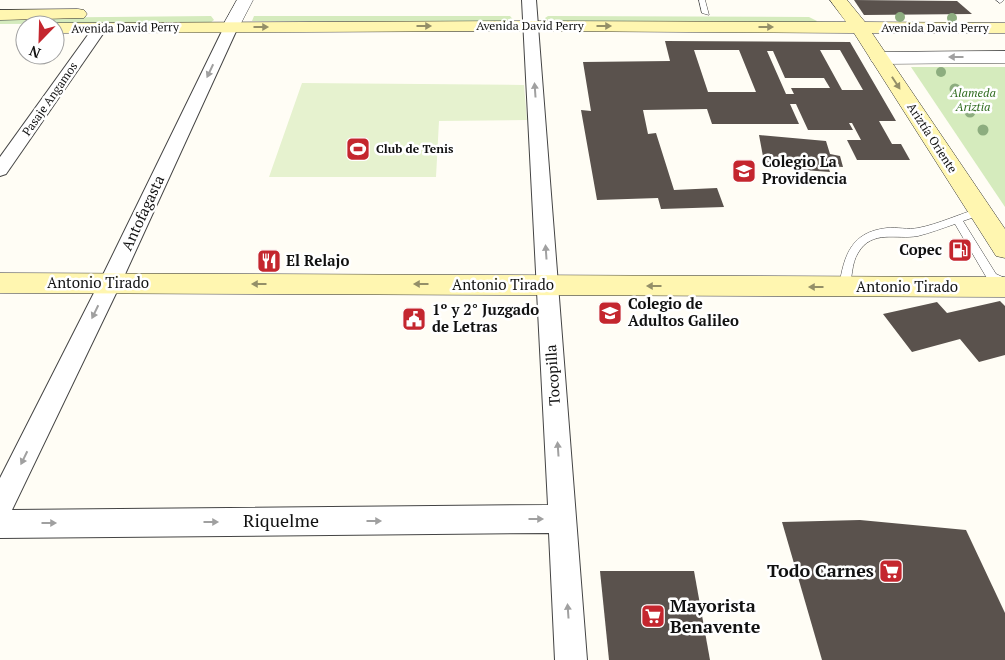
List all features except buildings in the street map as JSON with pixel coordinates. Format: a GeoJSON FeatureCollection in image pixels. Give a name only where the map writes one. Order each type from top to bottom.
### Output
{"type":"FeatureCollection","features":[{"type":"Feature","properties":{"kind":"main road","name":"Avenida David Perry"},"geometry":{"type":"LineString","coordinates":[[530,13],[704,6],[849,14],[1005,28]]}},
{"type":"Feature","properties":{"kind":"main road","name":"Avenida David Perry"},"geometry":{"type":"LineString","coordinates":[[0,15],[238,13],[849,14]]}},
{"type":"Feature","properties":{"kind":"main road","name":"Avenida David Perry"},"geometry":{"type":"LineString","coordinates":[[65,28],[100,28],[238,13]]}},
{"type":"Feature","properties":{"kind":"main road","name":"Ariztía Oriente"},"geometry":{"type":"LineString","coordinates":[[849,14],[1005,249]]}},
{"type":"Feature","properties":{"kind":"main road"},"geometry":{"type":"LineString","coordinates":[[0,29],[15,29]]}},
{"type":"Feature","properties":{"kind":"main road","name":"Antonio Tirado"},"geometry":{"type":"LineString","coordinates":[[0,282],[1005,287]]}},
{"type":"Feature","properties":{"kind":"street","name":"Antofagasta"},"geometry":{"type":"LineString","coordinates":[[0,506],[110,283],[238,13]]}},
{"type":"Feature","properties":{"kind":"street","name":"Tocopilla"},"geometry":{"type":"LineString","coordinates":[[530,13],[571,660]]}},
{"type":"Feature","properties":{"kind":"street","name":"Pasaje Angamos"},"geometry":{"type":"LineString","coordinates":[[0,170],[100,28]]}},
{"type":"Feature","properties":{"kind":"street","name":"Avenida David Perry"},"geometry":{"type":"LineString","coordinates":[[880,58],[1005,57]]}},
{"type":"Feature","properties":{"kind":"street","name":"Riquelme"},"geometry":{"type":"LineString","coordinates":[[0,524],[562,519]]}},
{"type":"Feature","properties":{"kind":"lane"},"geometry":{"type":"LineString","coordinates":[[844,287],[848,260],[855,247],[869,236],[885,232],[915,233],[980,212]]}},
{"type":"Feature","properties":{"kind":"lane"},"geometry":{"type":"LineString","coordinates":[[956,220],[992,277],[1005,282]]}},
{"type":"Feature","properties":{"kind":"green space"},"geometry":{"type":"Polygon","coordinates":[[[211,16],[214,20],[210,23],[65,24],[65,17],[211,16]]]}},
{"type":"Feature","properties":{"kind":"green space"},"geometry":{"type":"Polygon","coordinates":[[[254,16],[510,16],[515,22],[252,21],[254,16]]]}},
{"type":"Feature","properties":{"kind":"green space"},"geometry":{"type":"Polygon","coordinates":[[[548,16],[809,17],[817,21],[547,22],[545,18],[548,16]]]}},
{"type":"Feature","properties":{"kind":"green space"},"geometry":{"type":"Polygon","coordinates":[[[15,18],[15,24],[0,24],[0,19],[15,18]]]}},
{"type":"Feature","properties":{"kind":"green space","name":"Alameda Ariztia"},"geometry":{"type":"Polygon","coordinates":[[[911,67],[1005,67],[1005,207],[911,67]]]}},
{"type":"Feature","properties":{"kind":"green space","name":"Club de Tenis"},"geometry":{"type":"Polygon","coordinates":[[[302,83],[524,85],[527,120],[439,121],[436,177],[269,177],[302,83]]]}},
{"type":"Feature","properties":{"kind":"place","name":"Club de Tenis"},"geometry":{"type":"Point","coordinates":[358,149]}},
{"type":"Feature","properties":{"kind":"place","name":"Colegio La Providencia"},"geometry":{"type":"Point","coordinates":[744,171]}},
{"type":"Feature","properties":{"kind":"place","name":"Copec"},"geometry":{"type":"Point","coordinates":[960,250]}},
{"type":"Feature","properties":{"kind":"place","name":"El Relajo"},"geometry":{"type":"Point","coordinates":[269,261]}},
{"type":"Feature","properties":{"kind":"place","name":"Colegio de Adultos Galileo"},"geometry":{"type":"Point","coordinates":[610,313]}},
{"type":"Feature","properties":{"kind":"place","name":"1º y 2° Juzgado de Letras"},"geometry":{"type":"Point","coordinates":[414,319]}},
{"type":"Feature","properties":{"kind":"place","name":"Todo Carnes"},"geometry":{"type":"Point","coordinates":[891,571]}},
{"type":"Feature","properties":{"kind":"place","name":"Mayorista Benavente"},"geometry":{"type":"Point","coordinates":[653,616]}}]}
